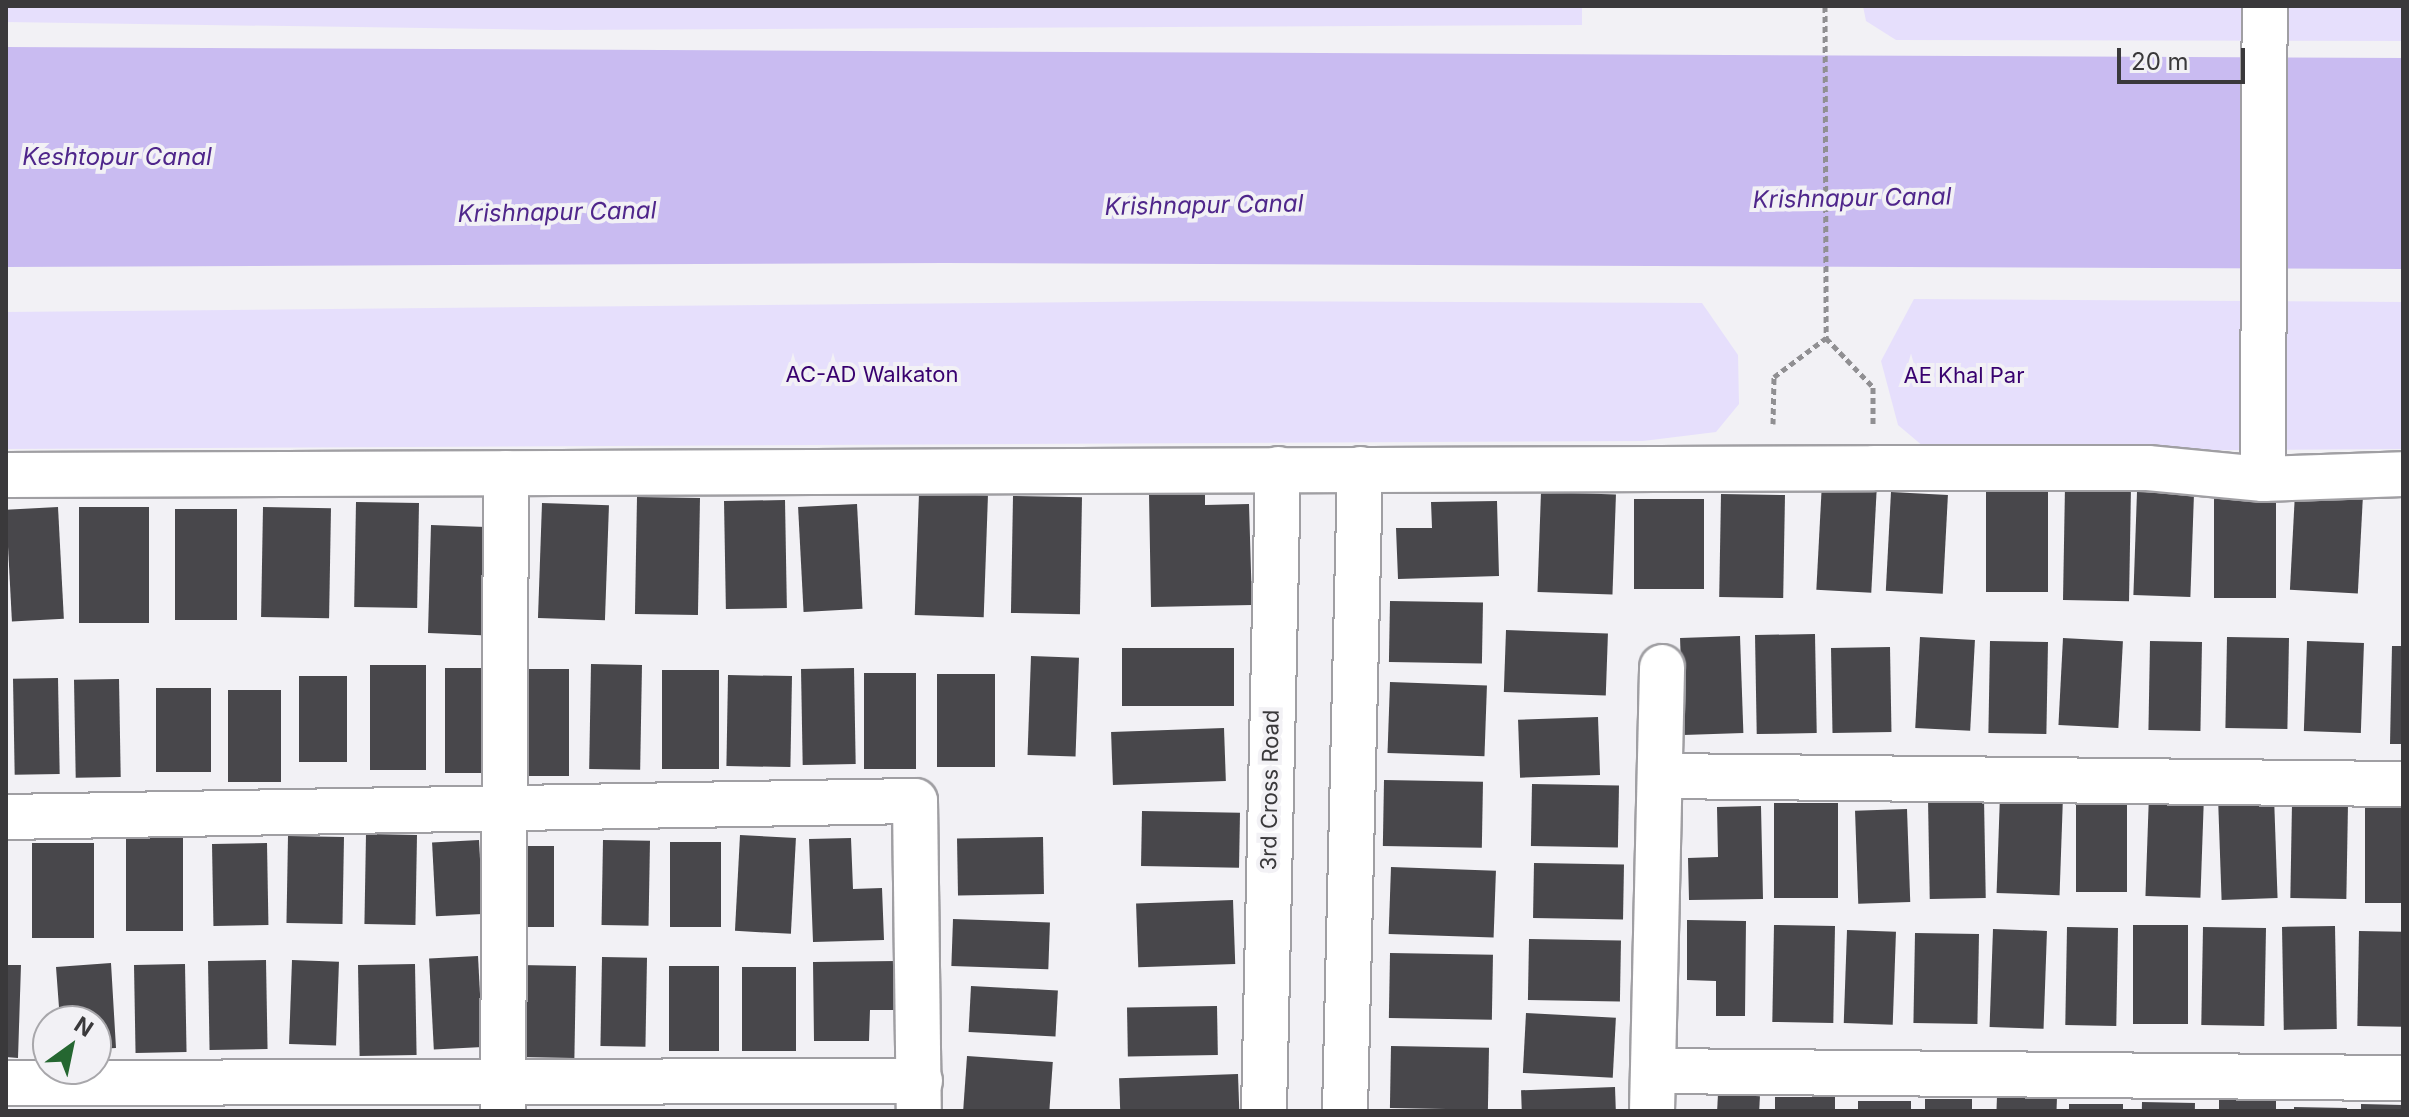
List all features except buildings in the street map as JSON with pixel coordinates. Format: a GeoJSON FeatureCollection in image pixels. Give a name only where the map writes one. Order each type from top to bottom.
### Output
{"type":"FeatureCollection","features":[{"type":"Feature","properties":{"kind":"street"},"geometry":{"type":"LineString","coordinates":[[2263,479],[2265,6]]}},
{"type":"Feature","properties":{"kind":"street"},"geometry":{"type":"LineString","coordinates":[[6,475],[2148,468],[2263,479],[2403,474]]}},
{"type":"Feature","properties":{"kind":"street","name":"3rd Cross Road"},"geometry":{"type":"LineString","coordinates":[[1264,1111],[1278,469]]}},
{"type":"Feature","properties":{"kind":"street"},"geometry":{"type":"LineString","coordinates":[[1345,1111],[1360,469]]}},
{"type":"Feature","properties":{"kind":"street"},"geometry":{"type":"LineString","coordinates":[[503,1096],[506,473]]}},
{"type":"Feature","properties":{"kind":"street"},"geometry":{"type":"LineString","coordinates":[[1662,667],[1653,1091],[2403,1078]]}},
{"type":"Feature","properties":{"kind":"street"},"geometry":{"type":"LineString","coordinates":[[1660,776],[2403,784]]}},
{"type":"Feature","properties":{"kind":"street"},"geometry":{"type":"LineString","coordinates":[[6,817],[915,801],[920,1096],[503,1096],[6,1083]]}},
{"type":"Feature","properties":{"kind":"path"},"geometry":{"type":"LineString","coordinates":[[1825,6],[1826,338],[1873,387]]}},
{"type":"Feature","properties":{"kind":"path"},"geometry":{"type":"LineString","coordinates":[[1774,377],[1826,338]]}},
{"type":"Feature","properties":{"kind":"green space"},"geometry":{"type":"Polygon","coordinates":[[[6,6],[1582,6],[1582,25],[555,30],[6,22],[6,6]]]}},
{"type":"Feature","properties":{"kind":"green space"},"geometry":{"type":"Polygon","coordinates":[[[1863,6],[2403,6],[2403,41],[1896,40],[1866,21],[1863,6]]]}},
{"type":"Feature","properties":{"kind":"green space","name":"AE Khal Par"},"geometry":{"type":"Polygon","coordinates":[[[1914,299],[2403,302],[2403,449],[1930,452],[1898,425],[1881,361],[1914,299]]]}},
{"type":"Feature","properties":{"kind":"green space","name":"AC-AD Walkaton"},"geometry":{"type":"Polygon","coordinates":[[[1198,301],[1702,303],[1738,355],[1739,404],[1716,432],[1643,441],[6,449],[6,312],[1198,301]]]}},
{"type":"Feature","properties":{"kind":"water","name":"Keshtopur Canal"},"geometry":{"type":"Polygon","coordinates":[[[6,47],[2403,58],[2403,269],[944,263],[6,267],[6,47]]]}},
{"type":"Feature","properties":{"kind":"water label","name":"Krishnapur Canal"},"geometry":{"type":"Point","coordinates":[1852,198]}},
{"type":"Feature","properties":{"kind":"water label","name":"Krishnapur Canal"},"geometry":{"type":"Point","coordinates":[1204,205]}},
{"type":"Feature","properties":{"kind":"water label","name":"Krishnapur Canal"},"geometry":{"type":"Point","coordinates":[557,212]}}]}
